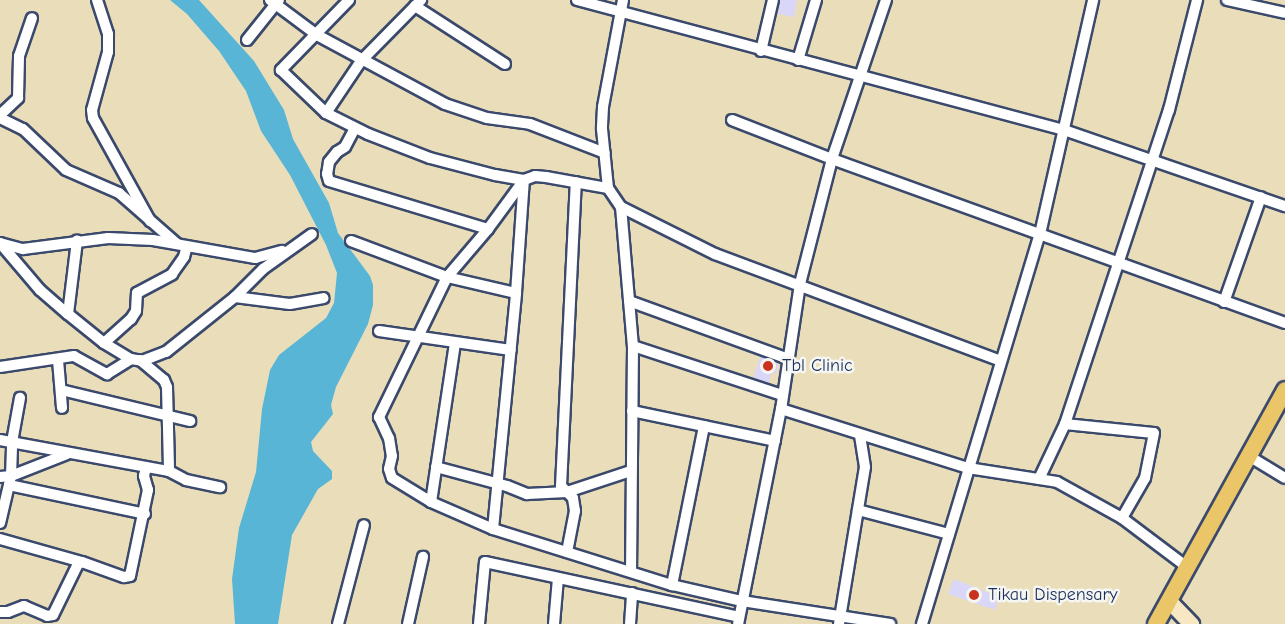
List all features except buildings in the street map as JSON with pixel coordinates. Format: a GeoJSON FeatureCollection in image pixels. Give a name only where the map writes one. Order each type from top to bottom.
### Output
{"type":"FeatureCollection","features":[{"type":"Feature","properties":{"kind":"main road"},"geometry":{"type":"LineString","coordinates":[[1156,624],[1285,390]]}},
{"type":"Feature","properties":{"kind":"street"},"geometry":{"type":"LineString","coordinates":[[97,0],[108,34],[108,52],[92,110],[93,118],[150,220]]}},
{"type":"Feature","properties":{"kind":"street"},"geometry":{"type":"LineString","coordinates":[[349,0],[281,70],[326,113],[355,128],[430,158],[524,180],[535,176],[608,188]]}},
{"type":"Feature","properties":{"kind":"street"},"geometry":{"type":"LineString","coordinates":[[577,0],[761,51],[861,75],[1064,130],[1151,158],[1285,206]]}},
{"type":"Feature","properties":{"kind":"street"},"geometry":{"type":"LineString","coordinates":[[623,0],[603,106],[608,188],[621,207],[715,254],[1001,361]]}},
{"type":"Feature","properties":{"kind":"street"},"geometry":{"type":"LineString","coordinates":[[761,51],[773,0]]}},
{"type":"Feature","properties":{"kind":"street"},"geometry":{"type":"LineString","coordinates":[[798,60],[816,0]]}},
{"type":"Feature","properties":{"kind":"street"},"geometry":{"type":"LineString","coordinates":[[479,624],[485,562],[632,593],[738,620],[781,410],[800,284],[832,159],[886,0]]}},
{"type":"Feature","properties":{"kind":"street"},"geometry":{"type":"LineString","coordinates":[[922,624],[1040,234],[1093,0]]}},
{"type":"Feature","properties":{"kind":"street"},"geometry":{"type":"LineString","coordinates":[[1040,479],[1065,424],[1151,158],[1169,110],[1197,0]]}},
{"type":"Feature","properties":{"kind":"street"},"geometry":{"type":"LineString","coordinates":[[1227,0],[1285,13]]}},
{"type":"Feature","properties":{"kind":"street"},"geometry":{"type":"LineString","coordinates":[[247,40],[275,1],[317,35],[361,61],[467,113],[530,124],[605,153]]}},
{"type":"Feature","properties":{"kind":"street"},"geometry":{"type":"LineString","coordinates":[[326,113],[361,61],[418,3],[506,64]]}},
{"type":"Feature","properties":{"kind":"street"},"geometry":{"type":"LineString","coordinates":[[32,18],[19,56],[18,98],[0,116],[23,129],[66,170],[119,193],[182,245],[184,257],[172,274],[137,293],[136,311],[131,319],[104,343]]}},
{"type":"Feature","properties":{"kind":"street"},"geometry":{"type":"LineString","coordinates":[[732,120],[832,159],[1285,323]]}},
{"type":"Feature","properties":{"kind":"street"},"geometry":{"type":"LineString","coordinates":[[355,128],[345,147],[337,152],[329,162],[327,174],[329,181],[488,230]]}},
{"type":"Feature","properties":{"kind":"street"},"geometry":{"type":"LineString","coordinates":[[524,180],[488,230],[447,277],[379,417],[389,438],[392,456],[389,469],[393,478],[431,502],[494,529],[672,585],[840,620],[890,624]]}},
{"type":"Feature","properties":{"kind":"street"},"geometry":{"type":"LineString","coordinates":[[494,529],[524,180]]}},
{"type":"Feature","properties":{"kind":"street"},"geometry":{"type":"LineString","coordinates":[[567,552],[575,511],[573,498],[561,486],[576,182]]}},
{"type":"Feature","properties":{"kind":"street"},"geometry":{"type":"LineString","coordinates":[[1224,302],[1261,196]]}},
{"type":"Feature","properties":{"kind":"street"},"geometry":{"type":"LineString","coordinates":[[621,207],[633,346],[631,571]]}},
{"type":"Feature","properties":{"kind":"street"},"geometry":{"type":"LineString","coordinates":[[0,367],[74,356],[107,374],[136,360],[166,352],[235,297],[263,269],[312,234]]}},
{"type":"Feature","properties":{"kind":"street"},"geometry":{"type":"LineString","coordinates":[[0,243],[23,249],[41,249],[77,241],[108,238],[182,245],[255,258],[291,248]]}},
{"type":"Feature","properties":{"kind":"street"},"geometry":{"type":"LineString","coordinates":[[68,314],[77,241]]}},
{"type":"Feature","properties":{"kind":"street"},"geometry":{"type":"LineString","coordinates":[[351,241],[447,277],[516,293]]}},
{"type":"Feature","properties":{"kind":"street"},"geometry":{"type":"LineString","coordinates":[[0,243],[39,290],[104,343],[136,360],[164,380],[167,387],[169,471]]}},
{"type":"Feature","properties":{"kind":"street"},"geometry":{"type":"LineString","coordinates":[[235,297],[290,304],[323,298]]}},
{"type":"Feature","properties":{"kind":"street"},"geometry":{"type":"LineString","coordinates":[[629,301],[788,359]]}},
{"type":"Feature","properties":{"kind":"street"},"geometry":{"type":"LineString","coordinates":[[379,331],[511,350]]}},
{"type":"Feature","properties":{"kind":"street"},"geometry":{"type":"LineString","coordinates":[[431,502],[455,343]]}},
{"type":"Feature","properties":{"kind":"street"},"geometry":{"type":"LineString","coordinates":[[633,346],[782,394]]}},
{"type":"Feature","properties":{"kind":"street"},"geometry":{"type":"LineString","coordinates":[[58,360],[62,408]]}},
{"type":"Feature","properties":{"kind":"street"},"geometry":{"type":"LineString","coordinates":[[61,390],[190,421]]}},
{"type":"Feature","properties":{"kind":"street"},"geometry":{"type":"LineString","coordinates":[[0,522],[20,398]]}},
{"type":"Feature","properties":{"kind":"street"},"geometry":{"type":"LineString","coordinates":[[781,410],[968,468],[1057,482],[1122,518],[1187,567]]}},
{"type":"Feature","properties":{"kind":"street"},"geometry":{"type":"LineString","coordinates":[[632,411],[775,441]]}},
{"type":"Feature","properties":{"kind":"street"},"geometry":{"type":"LineString","coordinates":[[1065,424],[1154,433],[1145,478],[1122,518]]}},
{"type":"Feature","properties":{"kind":"street"},"geometry":{"type":"LineString","coordinates":[[672,585],[704,426]]}},
{"type":"Feature","properties":{"kind":"street"},"geometry":{"type":"LineString","coordinates":[[840,620],[865,467],[860,435]]}},
{"type":"Feature","properties":{"kind":"street"},"geometry":{"type":"LineString","coordinates":[[0,440],[169,471],[186,480],[220,487]]}},
{"type":"Feature","properties":{"kind":"street"},"geometry":{"type":"LineString","coordinates":[[7,479],[52,458],[71,454]]}},
{"type":"Feature","properties":{"kind":"street"},"geometry":{"type":"LineString","coordinates":[[1249,456],[1285,478]]}},
{"type":"Feature","properties":{"kind":"street"},"geometry":{"type":"LineString","coordinates":[[0,539],[82,562],[124,577],[130,576],[145,514],[148,490],[145,483],[146,467]]}},
{"type":"Feature","properties":{"kind":"street"},"geometry":{"type":"LineString","coordinates":[[436,467],[498,484],[527,495],[567,492],[631,471]]}},
{"type":"Feature","properties":{"kind":"street"},"geometry":{"type":"LineString","coordinates":[[7,479],[145,514]]}},
{"type":"Feature","properties":{"kind":"street"},"geometry":{"type":"LineString","coordinates":[[858,510],[949,534]]}},
{"type":"Feature","properties":{"kind":"street"},"geometry":{"type":"LineString","coordinates":[[338,624],[364,525]]}},
{"type":"Feature","properties":{"kind":"street"},"geometry":{"type":"LineString","coordinates":[[408,624],[423,557]]}},
{"type":"Feature","properties":{"kind":"street"},"geometry":{"type":"LineString","coordinates":[[0,612],[8,612],[24,606],[53,615],[71,572],[82,562]]}},
{"type":"Feature","properties":{"kind":"street"},"geometry":{"type":"LineString","coordinates":[[554,624],[558,578]]}},
{"type":"Feature","properties":{"kind":"street"},"geometry":{"type":"LineString","coordinates":[[630,624],[632,593]]}},
{"type":"Feature","properties":{"kind":"street"},"geometry":{"type":"LineString","coordinates":[[1169,601],[1191,624]]}},
{"type":"Feature","properties":{"kind":"shaded area"},"geometry":{"type":"Polygon","coordinates":[[[780,0],[797,0],[794,17],[778,14],[780,0]]]}},
{"type":"Feature","properties":{"kind":"shaded area","name":"Tbl Clinic"},"geometry":{"type":"Polygon","coordinates":[[[761,355],[779,361],[776,374],[771,372],[769,385],[752,381],[761,355]]]}},
{"type":"Feature","properties":{"kind":"shaded area","name":"Tikau Dispensary"},"geometry":{"type":"Polygon","coordinates":[[[954,579],[999,597],[995,610],[948,594],[954,579]]]}},
{"type":"Feature","properties":{"kind":"water"},"geometry":{"type":"Polygon","coordinates":[[[170,0],[199,0],[254,61],[284,110],[293,139],[329,203],[338,233],[370,276],[373,285],[373,305],[368,324],[336,387],[331,405],[333,414],[311,442],[313,451],[332,471],[332,479],[318,489],[292,535],[278,624],[235,624],[232,579],[239,528],[256,472],[262,409],[270,370],[279,355],[326,318],[334,303],[337,273],[326,245],[290,175],[261,131],[246,91],[219,51],[187,14],[170,0]]]}},
{"type":"Feature","properties":{"kind":"place","name":"Tbl Clinic"},"geometry":{"type":"Point","coordinates":[768,366]}},
{"type":"Feature","properties":{"kind":"place","name":"Tikau Dispensary"},"geometry":{"type":"Point","coordinates":[974,595]}}]}
